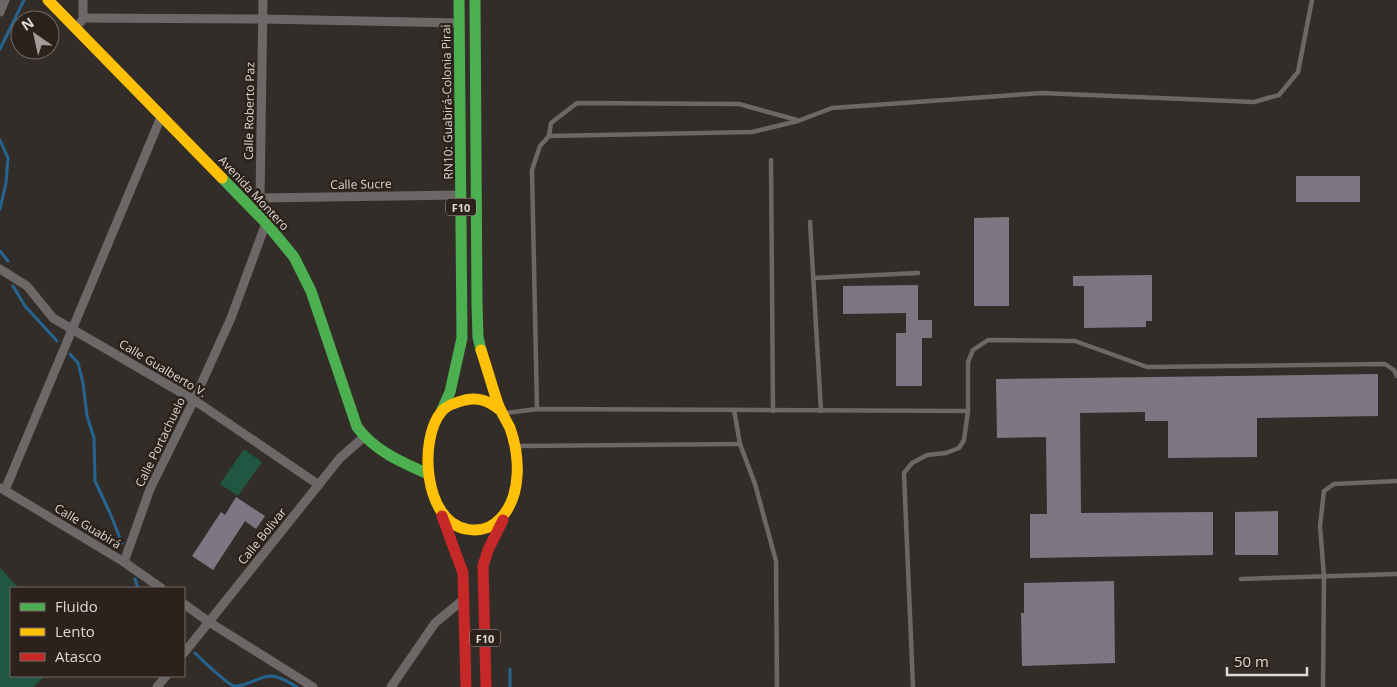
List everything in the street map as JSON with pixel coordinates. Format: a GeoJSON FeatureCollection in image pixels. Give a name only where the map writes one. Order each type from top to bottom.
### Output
{"type":"FeatureCollection","features":[{"type":"Feature","properties":{"kind":"main road","name":"Avenida Montero"},"geometry":{"type":"LineString","coordinates":[[48,0],[266,222],[294,258],[311,290],[357,427],[364,437],[396,461],[428,474]]}},
{"type":"Feature","properties":{"kind":"main road","name":"RN10: Guabirá-Colonia Pirai"},"geometry":{"type":"LineString","coordinates":[[442,410],[450,392],[462,338],[460,0]]}},
{"type":"Feature","properties":{"kind":"main road","name":"F10"},"geometry":{"type":"LineString","coordinates":[[475,0],[475,195],[478,339],[501,411],[508,423],[515,446],[518,471],[512,498],[488,550],[484,566],[486,687]]}},
{"type":"Feature","properties":{"kind":"main road"},"geometry":{"type":"LineString","coordinates":[[442,410],[466,400],[479,399],[490,401],[501,411]]}},
{"type":"Feature","properties":{"kind":"main road","name":"F10"},"geometry":{"type":"LineString","coordinates":[[442,410],[432,429],[428,442],[428,474],[431,488],[463,573],[466,687]]}},
{"type":"Feature","properties":{"kind":"main road","name":"F10"},"geometry":{"type":"LineString","coordinates":[[441,512],[452,524],[464,529],[488,528],[503,520]]}},
{"type":"Feature","properties":{"kind":"street"},"geometry":{"type":"LineString","coordinates":[[0,12],[5,0]]}},
{"type":"Feature","properties":{"kind":"street"},"geometry":{"type":"LineString","coordinates":[[78,30],[83,18],[83,0]]}},
{"type":"Feature","properties":{"kind":"street","name":"Calle Roberto Paz"},"geometry":{"type":"LineString","coordinates":[[263,0],[260,198],[266,222]]}},
{"type":"Feature","properties":{"kind":"street"},"geometry":{"type":"LineString","coordinates":[[83,18],[460,23]]}},
{"type":"Feature","properties":{"kind":"street"},"geometry":{"type":"LineString","coordinates":[[2,489],[161,117]]}},
{"type":"Feature","properties":{"kind":"street","name":"Calle Sucre"},"geometry":{"type":"LineString","coordinates":[[260,198],[461,196]]}},
{"type":"Feature","properties":{"kind":"street","name":"Calle Portachuelo"},"geometry":{"type":"LineString","coordinates":[[124,562],[150,488],[194,400],[231,318],[266,222]]}},
{"type":"Feature","properties":{"kind":"street","name":"Calle Gualberto V."},"geometry":{"type":"LineString","coordinates":[[0,269],[27,286],[53,318],[194,400],[319,485]]}},
{"type":"Feature","properties":{"kind":"street","name":"Calle Bolivar"},"geometry":{"type":"LineString","coordinates":[[185,652],[340,458],[364,437]]}},
{"type":"Feature","properties":{"kind":"street","name":"Calle Guabirá"},"geometry":{"type":"LineString","coordinates":[[2,489],[124,562],[161,587]]}},
{"type":"Feature","properties":{"kind":"street"},"geometry":{"type":"LineString","coordinates":[[391,687],[435,623],[464,599]]}},
{"type":"Feature","properties":{"kind":"street"},"geometry":{"type":"LineString","coordinates":[[185,605],[209,622],[313,687]]}},
{"type":"Feature","properties":{"kind":"street"},"geometry":{"type":"LineString","coordinates":[[157,687],[165,677]]}},
{"type":"Feature","properties":{"kind":"lane"},"geometry":{"type":"LineString","coordinates":[[549,136],[752,132],[798,121],[832,108],[1042,93],[1254,102],[1279,95],[1298,72],[1312,0]]}},
{"type":"Feature","properties":{"kind":"lane"},"geometry":{"type":"LineString","coordinates":[[537,409],[532,170],[540,146],[549,136],[552,123],[577,103],[739,104],[798,121]]}},
{"type":"Feature","properties":{"kind":"lane"},"geometry":{"type":"LineString","coordinates":[[771,160],[773,411]]}},
{"type":"Feature","properties":{"kind":"lane"},"geometry":{"type":"LineString","coordinates":[[810,222],[821,411]]}},
{"type":"Feature","properties":{"kind":"lane"},"geometry":{"type":"LineString","coordinates":[[813,278],[918,272]]}},
{"type":"Feature","properties":{"kind":"lane"},"geometry":{"type":"LineString","coordinates":[[913,687],[904,473],[912,462],[927,455],[959,448],[964,440],[968,411],[968,362],[973,350],[988,340],[1075,341],[1147,366],[1385,364],[1395,369],[1397,376]]}},
{"type":"Feature","properties":{"kind":"lane"},"geometry":{"type":"LineString","coordinates":[[501,411],[537,409],[968,411]]}},
{"type":"Feature","properties":{"kind":"lane"},"geometry":{"type":"LineString","coordinates":[[734,410],[740,444],[755,484],[776,562],[777,687]]}},
{"type":"Feature","properties":{"kind":"lane"},"geometry":{"type":"LineString","coordinates":[[515,446],[740,444]]}},
{"type":"Feature","properties":{"kind":"lane"},"geometry":{"type":"LineString","coordinates":[[1323,687],[1324,577],[1320,526],[1324,491],[1334,484],[1397,481]]}},
{"type":"Feature","properties":{"kind":"lane"},"geometry":{"type":"LineString","coordinates":[[1241,580],[1397,574]]}},
{"type":"Feature","properties":{"kind":"green space"},"geometry":{"type":"Polygon","coordinates":[[[244,449],[262,462],[238,496],[220,484],[244,449]]]}},
{"type":"Feature","properties":{"kind":"green space"},"geometry":{"type":"Polygon","coordinates":[[[0,568],[18,587],[10,587],[10,677],[44,677],[33,687],[0,687],[0,568]]]}},
{"type":"Feature","properties":{"kind":"building"},"geometry":{"type":"Polygon","coordinates":[[[1296,176],[1360,176],[1360,202],[1296,202],[1296,176]]]}},
{"type":"Feature","properties":{"kind":"building"},"geometry":{"type":"Polygon","coordinates":[[[1009,217],[1009,306],[974,306],[974,218],[1009,217]]]}},
{"type":"Feature","properties":{"kind":"building"},"geometry":{"type":"Polygon","coordinates":[[[1152,275],[1152,321],[1146,321],[1146,327],[1084,328],[1084,286],[1073,286],[1073,276],[1152,275]]]}},
{"type":"Feature","properties":{"kind":"building"},"geometry":{"type":"Polygon","coordinates":[[[918,285],[918,320],[932,320],[932,338],[922,338],[922,386],[896,386],[896,333],[906,333],[906,313],[843,314],[843,286],[918,285]]]}},
{"type":"Feature","properties":{"kind":"building"},"geometry":{"type":"Polygon","coordinates":[[[1378,374],[1378,416],[1257,418],[1257,457],[1168,458],[1168,421],[1145,421],[1145,412],[1080,413],[1081,513],[1213,512],[1213,555],[1030,558],[1030,514],[1047,514],[1046,437],[997,438],[996,379],[1378,374]]]}},
{"type":"Feature","properties":{"kind":"building"},"geometry":{"type":"Polygon","coordinates":[[[236,497],[265,516],[256,529],[245,521],[213,570],[192,556],[221,512],[225,515],[236,497]]]}},
{"type":"Feature","properties":{"kind":"building"},"geometry":{"type":"Polygon","coordinates":[[[1278,511],[1278,555],[1235,555],[1235,512],[1278,511]]]}},
{"type":"Feature","properties":{"kind":"building"},"geometry":{"type":"Polygon","coordinates":[[[1114,581],[1115,663],[1022,666],[1021,613],[1024,613],[1024,583],[1114,581]]]}},
{"type":"Feature","properties":{"kind":"waterway"},"geometry":{"type":"LineString","coordinates":[[0,49],[24,0]]}},
{"type":"Feature","properties":{"kind":"waterway"},"geometry":{"type":"LineString","coordinates":[[0,140],[8,158],[6,183],[0,209]]}},
{"type":"Feature","properties":{"kind":"waterway"},"geometry":{"type":"LineString","coordinates":[[0,251],[8,261]]}},
{"type":"Feature","properties":{"kind":"waterway"},"geometry":{"type":"LineString","coordinates":[[13,286],[25,306],[57,341]]}},
{"type":"Feature","properties":{"kind":"waterway"},"geometry":{"type":"LineString","coordinates":[[70,354],[78,363],[83,383],[87,416],[94,438],[95,481],[122,543]]}},
{"type":"Feature","properties":{"kind":"waterway"},"geometry":{"type":"LineString","coordinates":[[135,579],[138,587]]}},
{"type":"Feature","properties":{"kind":"waterway"},"geometry":{"type":"LineString","coordinates":[[195,653],[220,677],[234,686],[244,685],[266,676],[274,676],[297,687]]}},
{"type":"Feature","properties":{"kind":"waterway"},"geometry":{"type":"LineString","coordinates":[[510,669],[510,687]]}},
{"type":"Feature","properties":{"kind":"traffic: fast"},"geometry":{"type":"LineString","coordinates":[[442,410],[450,392],[462,338],[459,0]]}},
{"type":"Feature","properties":{"kind":"traffic: fast"},"geometry":{"type":"LineString","coordinates":[[475,0],[477,305],[478,337],[481,350]]}},
{"type":"Feature","properties":{"kind":"traffic: fast"},"geometry":{"type":"LineString","coordinates":[[222,178],[266,223],[294,257],[311,291],[357,427],[380,449],[428,474]]}},
{"type":"Feature","properties":{"kind":"traffic: slow"},"geometry":{"type":"LineString","coordinates":[[48,0],[222,178]]}},
{"type":"Feature","properties":{"kind":"traffic: slow"},"geometry":{"type":"LineString","coordinates":[[481,350],[498,404],[510,428],[513,439],[517,463],[516,487],[508,509],[494,524],[476,530],[466,529],[452,523],[441,511],[434,496],[429,478],[428,459],[434,424],[442,411],[447,407],[465,400],[479,399],[492,404],[500,410]]}},
{"type":"Feature","properties":{"kind":"traffic: jam"},"geometry":{"type":"LineString","coordinates":[[442,516],[463,573],[466,687]]}},
{"type":"Feature","properties":{"kind":"traffic: jam"},"geometry":{"type":"LineString","coordinates":[[486,687],[483,566],[488,550],[503,520]]}}]}
